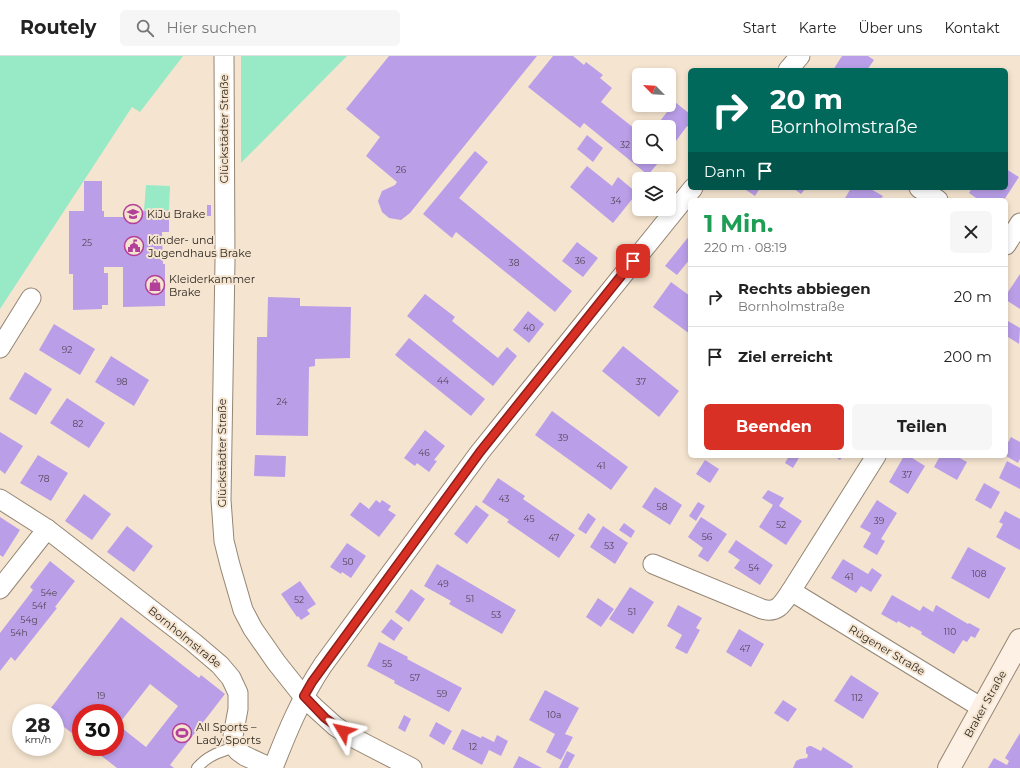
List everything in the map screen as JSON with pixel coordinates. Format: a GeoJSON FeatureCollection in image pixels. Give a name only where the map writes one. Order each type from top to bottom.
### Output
{"type":"FeatureCollection","features":[{"type":"Feature","properties":{"kind":"main road","name":"Braker Straße"},"geometry":{"type":"LineString","coordinates":[[949,768],[1020,640]]}},
{"type":"Feature","properties":{"kind":"street","name":"Glückstädter Straße"},"geometry":{"type":"LineString","coordinates":[[224,56],[224,261],[221,500],[224,541],[236,589],[246,616],[266,650],[314,707],[335,726],[350,736],[412,768]]}},
{"type":"Feature","properties":{"kind":"street"},"geometry":{"type":"LineString","coordinates":[[790,68],[800,56]]}},
{"type":"Feature","properties":{"kind":"street"},"geometry":{"type":"LineString","coordinates":[[235,746],[238,752],[244,756],[272,768],[291,721],[323,665],[480,452],[691,190]]}},
{"type":"Feature","properties":{"kind":"street"},"geometry":{"type":"LineString","coordinates":[[922,190],[935,198]]}},
{"type":"Feature","properties":{"kind":"street"},"geometry":{"type":"LineString","coordinates":[[1008,241],[1020,223]]}},
{"type":"Feature","properties":{"kind":"street"},"geometry":{"type":"LineString","coordinates":[[0,348],[31,298]]}},
{"type":"Feature","properties":{"kind":"street"},"geometry":{"type":"LineString","coordinates":[[653,564],[768,611],[775,610],[781,606],[791,591],[875,458]]}},
{"type":"Feature","properties":{"kind":"street","name":"Bornholmstraße"},"geometry":{"type":"LineString","coordinates":[[0,500],[47,529],[194,642],[220,665],[231,678],[238,693],[238,709],[233,736],[235,746]]}},
{"type":"Feature","properties":{"kind":"street"},"geometry":{"type":"LineString","coordinates":[[0,588],[47,529]]}},
{"type":"Feature","properties":{"kind":"street","name":"Rügener Straße"},"geometry":{"type":"LineString","coordinates":[[791,591],[982,708]]}},
{"type":"Feature","properties":{"kind":"lane"},"geometry":{"type":"LineString","coordinates":[[197,768],[210,756],[235,746]]}},
{"type":"Feature","properties":{"kind":"green space"},"geometry":{"type":"Polygon","coordinates":[[[0,56],[183,56],[140,112],[132,107],[0,309],[0,56]]]}},
{"type":"Feature","properties":{"kind":"green space"},"geometry":{"type":"Polygon","coordinates":[[[241,56],[347,56],[241,163],[241,56]]]}},
{"type":"Feature","properties":{"kind":"green space"},"geometry":{"type":"Polygon","coordinates":[[[146,185],[170,186],[169,210],[144,210],[146,185]]]}},
{"type":"Feature","properties":{"kind":"building"},"geometry":{"type":"Polygon","coordinates":[[[389,56],[537,56],[410,213],[401,220],[389,218],[382,212],[378,201],[382,191],[395,185],[397,182],[366,156],[380,137],[346,109],[389,56]]]}},
{"type":"Feature","properties":{"kind":"building"},"geometry":{"type":"Polygon","coordinates":[[[553,56],[573,56],[584,65],[586,62],[603,75],[600,78],[612,88],[601,102],[632,126],[632,162],[584,123],[580,128],[528,87],[553,56]]]}},
{"type":"Feature","properties":{"kind":"building"},"geometry":{"type":"Polygon","coordinates":[[[842,56],[868,56],[874,60],[868,68],[834,68],[842,56]]]}},
{"type":"Feature","properties":{"kind":"building"},"geometry":{"type":"Polygon","coordinates":[[[676,103],[688,112],[688,127],[687,126],[676,141],[676,120],[661,120],[667,112],[676,112],[676,103]]]}},
{"type":"Feature","properties":{"kind":"building"},"geometry":{"type":"Polygon","coordinates":[[[587,135],[603,148],[593,162],[577,149],[587,135]]]}},
{"type":"Feature","properties":{"kind":"building"},"geometry":{"type":"Polygon","coordinates":[[[475,151],[488,162],[459,198],[572,291],[555,312],[456,232],[452,238],[423,214],[475,151]]]}},
{"type":"Feature","properties":{"kind":"building"},"geometry":{"type":"Polygon","coordinates":[[[634,164],[657,164],[650,172],[644,172],[634,164]]]}},
{"type":"Feature","properties":{"kind":"building"},"geometry":{"type":"Polygon","coordinates":[[[587,166],[612,186],[618,177],[632,189],[632,199],[613,223],[570,187],[587,166]]]}},
{"type":"Feature","properties":{"kind":"building"},"geometry":{"type":"Polygon","coordinates":[[[1008,170],[1019,177],[1005,198],[976,198],[969,193],[971,190],[1008,190],[1008,170]]]}},
{"type":"Feature","properties":{"kind":"building"},"geometry":{"type":"Polygon","coordinates":[[[84,181],[102,181],[102,211],[104,211],[104,217],[134,217],[134,211],[169,210],[169,232],[162,232],[163,264],[165,264],[165,306],[123,307],[123,267],[104,267],[104,273],[108,273],[108,305],[102,305],[102,309],[73,310],[73,274],[69,274],[69,211],[84,211],[84,181]]]}},
{"type":"Feature","properties":{"kind":"building"},"geometry":{"type":"Polygon","coordinates":[[[746,190],[759,190],[755,196],[746,190]]]}},
{"type":"Feature","properties":{"kind":"building"},"geometry":{"type":"Polygon","coordinates":[[[796,190],[804,190],[801,194],[796,190]]]}},
{"type":"Feature","properties":{"kind":"building"},"geometry":{"type":"Polygon","coordinates":[[[850,190],[872,190],[883,196],[882,198],[845,198],[850,190]]]}},
{"type":"Feature","properties":{"kind":"building"},"geometry":{"type":"Polygon","coordinates":[[[207,205],[211,205],[211,216],[207,216],[207,205]]]}},
{"type":"Feature","properties":{"kind":"building"},"geometry":{"type":"Polygon","coordinates":[[[688,237],[688,261],[677,275],[665,266],[688,237]]]}},
{"type":"Feature","properties":{"kind":"building"},"geometry":{"type":"Polygon","coordinates":[[[577,242],[598,258],[583,277],[562,261],[577,242]]]}},
{"type":"Feature","properties":{"kind":"building"},"geometry":{"type":"Polygon","coordinates":[[[1020,274],[1020,309],[1008,301],[1008,292],[1020,274]]]}},
{"type":"Feature","properties":{"kind":"building"},"geometry":{"type":"Polygon","coordinates":[[[671,282],[688,295],[688,333],[653,307],[671,282]]]}},
{"type":"Feature","properties":{"kind":"building"},"geometry":{"type":"Polygon","coordinates":[[[425,294],[455,317],[452,321],[498,358],[507,347],[517,356],[493,386],[407,316],[425,294]]]}},
{"type":"Feature","properties":{"kind":"building"},"geometry":{"type":"Polygon","coordinates":[[[268,297],[300,298],[300,306],[351,307],[350,358],[315,359],[315,366],[309,367],[308,436],[256,435],[257,337],[267,337],[268,297]]]}},
{"type":"Feature","properties":{"kind":"building"},"geometry":{"type":"Polygon","coordinates":[[[528,311],[544,324],[529,343],[513,330],[528,311]]]}},
{"type":"Feature","properties":{"kind":"building"},"geometry":{"type":"Polygon","coordinates":[[[1008,321],[1020,328],[1019,344],[1008,337],[1008,321]]]}},
{"type":"Feature","properties":{"kind":"building"},"geometry":{"type":"Polygon","coordinates":[[[54,324],[95,349],[80,375],[39,350],[54,324]]]}},
{"type":"Feature","properties":{"kind":"building"},"geometry":{"type":"Polygon","coordinates":[[[409,338],[485,399],[471,416],[395,355],[409,338]]]}},
{"type":"Feature","properties":{"kind":"building"},"geometry":{"type":"Polygon","coordinates":[[[623,346],[679,391],[659,417],[602,371],[623,346]]]}},
{"type":"Feature","properties":{"kind":"building"},"geometry":{"type":"Polygon","coordinates":[[[111,356],[149,380],[134,406],[95,382],[111,356]]]}},
{"type":"Feature","properties":{"kind":"building"},"geometry":{"type":"Polygon","coordinates":[[[25,372],[52,389],[36,415],[9,399],[25,372]]]}},
{"type":"Feature","properties":{"kind":"building"},"geometry":{"type":"Polygon","coordinates":[[[67,398],[105,423],[89,448],[50,423],[67,398]]]}},
{"type":"Feature","properties":{"kind":"building"},"geometry":{"type":"Polygon","coordinates":[[[552,411],[628,467],[611,490],[535,435],[552,411]]]}},
{"type":"Feature","properties":{"kind":"building"},"geometry":{"type":"Polygon","coordinates":[[[425,430],[445,446],[434,460],[437,461],[429,472],[417,463],[415,466],[404,458],[425,430]]]}},
{"type":"Feature","properties":{"kind":"building"},"geometry":{"type":"Polygon","coordinates":[[[0,432],[23,446],[5,474],[0,470],[0,432]]]}},
{"type":"Feature","properties":{"kind":"building"},"geometry":{"type":"Polygon","coordinates":[[[1011,437],[1020,442],[1020,459],[1018,463],[1008,457],[1008,442],[1011,437]]]}},
{"type":"Feature","properties":{"kind":"building"},"geometry":{"type":"Polygon","coordinates":[[[38,455],[68,473],[51,501],[20,483],[38,455]]]}},
{"type":"Feature","properties":{"kind":"building"},"geometry":{"type":"Polygon","coordinates":[[[255,455],[286,456],[285,477],[254,476],[255,455]]]}},
{"type":"Feature","properties":{"kind":"building"},"geometry":{"type":"Polygon","coordinates":[[[788,458],[799,458],[793,468],[785,463],[788,458]]]}},
{"type":"Feature","properties":{"kind":"building"},"geometry":{"type":"Polygon","coordinates":[[[903,458],[912,458],[925,466],[908,494],[889,482],[903,458]]]}},
{"type":"Feature","properties":{"kind":"building"},"geometry":{"type":"Polygon","coordinates":[[[939,458],[960,458],[967,462],[957,480],[934,467],[939,458]]]}},
{"type":"Feature","properties":{"kind":"building"},"geometry":{"type":"Polygon","coordinates":[[[705,460],[719,469],[710,483],[696,474],[705,460]]]}},
{"type":"Feature","properties":{"kind":"building"},"geometry":{"type":"Polygon","coordinates":[[[1007,461],[1020,468],[1020,489],[999,478],[1007,461]]]}},
{"type":"Feature","properties":{"kind":"building"},"geometry":{"type":"Polygon","coordinates":[[[498,478],[525,496],[523,499],[575,535],[559,558],[507,522],[509,520],[482,502],[498,478]]]}},
{"type":"Feature","properties":{"kind":"building"},"geometry":{"type":"Polygon","coordinates":[[[984,483],[1000,492],[991,509],[975,500],[984,483]]]}},
{"type":"Feature","properties":{"kind":"building"},"geometry":{"type":"Polygon","coordinates":[[[655,487],[682,505],[670,525],[642,507],[655,487]]]}},
{"type":"Feature","properties":{"kind":"building"},"geometry":{"type":"Polygon","coordinates":[[[768,490],[784,498],[779,506],[802,521],[786,545],[759,527],[773,505],[762,498],[768,490]]]}},
{"type":"Feature","properties":{"kind":"building"},"geometry":{"type":"Polygon","coordinates":[[[84,494],[111,514],[92,540],[65,521],[84,494]]]}},
{"type":"Feature","properties":{"kind":"building"},"geometry":{"type":"Polygon","coordinates":[[[376,500],[380,503],[382,500],[391,506],[388,510],[396,515],[379,537],[350,515],[360,502],[369,509],[376,500]]]}},
{"type":"Feature","properties":{"kind":"building"},"geometry":{"type":"Polygon","coordinates":[[[877,500],[897,513],[881,539],[885,541],[877,555],[863,547],[871,533],[860,527],[877,500]]]}},
{"type":"Feature","properties":{"kind":"building"},"geometry":{"type":"Polygon","coordinates":[[[698,502],[705,506],[696,521],[689,516],[698,502]]]}},
{"type":"Feature","properties":{"kind":"building"},"geometry":{"type":"Polygon","coordinates":[[[476,505],[489,515],[467,544],[454,534],[476,505]]]}},
{"type":"Feature","properties":{"kind":"building"},"geometry":{"type":"Polygon","coordinates":[[[1005,511],[1020,519],[1020,550],[996,537],[1003,524],[999,522],[1005,511]]]}},
{"type":"Feature","properties":{"kind":"building"},"geometry":{"type":"Polygon","coordinates":[[[588,513],[596,519],[586,534],[578,529],[588,513]]]}},
{"type":"Feature","properties":{"kind":"building"},"geometry":{"type":"Polygon","coordinates":[[[0,517],[20,530],[3,557],[0,555],[0,517]]]}},
{"type":"Feature","properties":{"kind":"building"},"geometry":{"type":"Polygon","coordinates":[[[701,517],[727,534],[708,562],[698,556],[703,548],[688,537],[701,517]]]}},
{"type":"Feature","properties":{"kind":"building"},"geometry":{"type":"Polygon","coordinates":[[[624,523],[635,531],[631,538],[619,530],[624,523]]]}},
{"type":"Feature","properties":{"kind":"building"},"geometry":{"type":"Polygon","coordinates":[[[127,526],[153,546],[134,572],[107,552],[127,526]]]}},
{"type":"Feature","properties":{"kind":"building"},"geometry":{"type":"Polygon","coordinates":[[[603,526],[628,543],[615,564],[590,547],[603,526]]]}},
{"type":"Feature","properties":{"kind":"building"},"geometry":{"type":"Polygon","coordinates":[[[736,540],[773,565],[760,585],[734,568],[740,560],[728,552],[736,540]]]}},
{"type":"Feature","properties":{"kind":"building"},"geometry":{"type":"Polygon","coordinates":[[[347,543],[366,556],[351,578],[330,567],[347,543]]]}},
{"type":"Feature","properties":{"kind":"building"},"geometry":{"type":"Polygon","coordinates":[[[968,547],[1006,568],[989,599],[951,578],[968,547]]]}},
{"type":"Feature","properties":{"kind":"building"},"geometry":{"type":"Polygon","coordinates":[[[843,559],[868,574],[872,568],[882,575],[871,592],[861,586],[856,593],[831,578],[843,559]]]}},
{"type":"Feature","properties":{"kind":"building"},"geometry":{"type":"Polygon","coordinates":[[[50,561],[75,581],[55,607],[57,608],[15,661],[11,657],[0,671],[0,633],[33,590],[30,587],[50,561]]]}},
{"type":"Feature","properties":{"kind":"building"},"geometry":{"type":"Polygon","coordinates":[[[437,564],[516,610],[502,634],[449,604],[451,601],[424,586],[437,564]]]}},
{"type":"Feature","properties":{"kind":"building"},"geometry":{"type":"Polygon","coordinates":[[[300,581],[316,604],[307,610],[310,614],[301,620],[298,616],[297,617],[281,594],[300,581]]]}},
{"type":"Feature","properties":{"kind":"building"},"geometry":{"type":"Polygon","coordinates":[[[630,587],[654,602],[633,634],[609,619],[630,587]]]}},
{"type":"Feature","properties":{"kind":"building"},"geometry":{"type":"Polygon","coordinates":[[[411,589],[425,599],[409,622],[395,612],[411,589]]]}},
{"type":"Feature","properties":{"kind":"building"},"geometry":{"type":"Polygon","coordinates":[[[892,595],[920,611],[923,606],[933,612],[936,605],[968,624],[969,623],[980,629],[975,638],[971,636],[967,642],[963,640],[954,654],[921,634],[922,632],[911,626],[910,628],[898,621],[897,623],[881,614],[892,595]]]}},
{"type":"Feature","properties":{"kind":"building"},"geometry":{"type":"Polygon","coordinates":[[[598,598],[614,609],[601,627],[586,617],[598,598]]]}},
{"type":"Feature","properties":{"kind":"building"},"geometry":{"type":"Polygon","coordinates":[[[678,605],[702,618],[696,628],[700,630],[687,654],[675,648],[682,635],[667,626],[678,605]]]}},
{"type":"Feature","properties":{"kind":"building"},"geometry":{"type":"Polygon","coordinates":[[[121,617],[199,678],[201,675],[225,694],[170,765],[174,768],[117,768],[102,756],[124,756],[124,730],[146,747],[178,706],[150,684],[124,717],[124,704],[72,704],[72,733],[64,727],[64,704],[54,704],[121,617]]]}},
{"type":"Feature","properties":{"kind":"building"},"geometry":{"type":"Polygon","coordinates":[[[391,619],[403,628],[394,641],[381,632],[391,619]]]}},
{"type":"Feature","properties":{"kind":"building"},"geometry":{"type":"Polygon","coordinates":[[[739,629],[764,644],[751,667],[726,652],[739,629]]]}},
{"type":"Feature","properties":{"kind":"building"},"geometry":{"type":"Polygon","coordinates":[[[379,642],[408,657],[407,659],[462,688],[449,712],[394,683],[395,681],[367,666],[379,642]]]}},
{"type":"Feature","properties":{"kind":"building"},"geometry":{"type":"Polygon","coordinates":[[[851,675],[879,693],[863,719],[834,701],[851,675]]]}},
{"type":"Feature","properties":{"kind":"building"},"geometry":{"type":"Polygon","coordinates":[[[545,690],[579,708],[565,734],[573,737],[561,760],[546,752],[555,734],[529,720],[545,690]]]}},
{"type":"Feature","properties":{"kind":"building"},"geometry":{"type":"Polygon","coordinates":[[[783,700],[797,709],[788,722],[774,713],[783,700]]]}},
{"type":"Feature","properties":{"kind":"building"},"geometry":{"type":"Polygon","coordinates":[[[404,715],[411,719],[405,732],[398,728],[404,715]]]}},
{"type":"Feature","properties":{"kind":"building"},"geometry":{"type":"Polygon","coordinates":[[[436,722],[452,731],[444,745],[429,736],[436,722]]]}},
{"type":"Feature","properties":{"kind":"building"},"geometry":{"type":"Polygon","coordinates":[[[462,729],[494,742],[497,735],[508,741],[501,756],[489,750],[482,765],[452,749],[462,729]]]}},
{"type":"Feature","properties":{"kind":"building"},"geometry":{"type":"Polygon","coordinates":[[[1020,733],[1020,768],[988,768],[994,758],[1007,765],[1009,761],[1005,758],[1020,733]]]}},
{"type":"Feature","properties":{"kind":"building"},"geometry":{"type":"Polygon","coordinates":[[[809,746],[821,751],[823,747],[853,766],[852,768],[793,768],[796,761],[807,758],[808,755],[806,753],[806,748],[809,746]]]}},
{"type":"Feature","properties":{"kind":"building"},"geometry":{"type":"Polygon","coordinates":[[[567,751],[575,755],[568,768],[559,768],[567,751]]]}},
{"type":"Feature","properties":{"kind":"building"},"geometry":{"type":"Polygon","coordinates":[[[519,756],[542,768],[513,768],[519,756]]]}},
{"type":"Feature","properties":{"kind":"place","name":"KiJu Brake"},"geometry":{"type":"Point","coordinates":[133,214]}},
{"type":"Feature","properties":{"kind":"place","name":"Kinder- und Jugendhaus Brake"},"geometry":{"type":"Point","coordinates":[134,246]}},
{"type":"Feature","properties":{"kind":"place","name":"Kleiderkammer Brake"},"geometry":{"type":"Point","coordinates":[155,285]}},
{"type":"Feature","properties":{"kind":"place","name":"All Sports – Lady Sports"},"geometry":{"type":"Point","coordinates":[182,733]}},
{"type":"Feature","properties":{"kind":"route"},"geometry":{"type":"LineString","coordinates":[[343,731],[325,718],[304,696],[312,682],[480,452],[633,261]]}}]}
